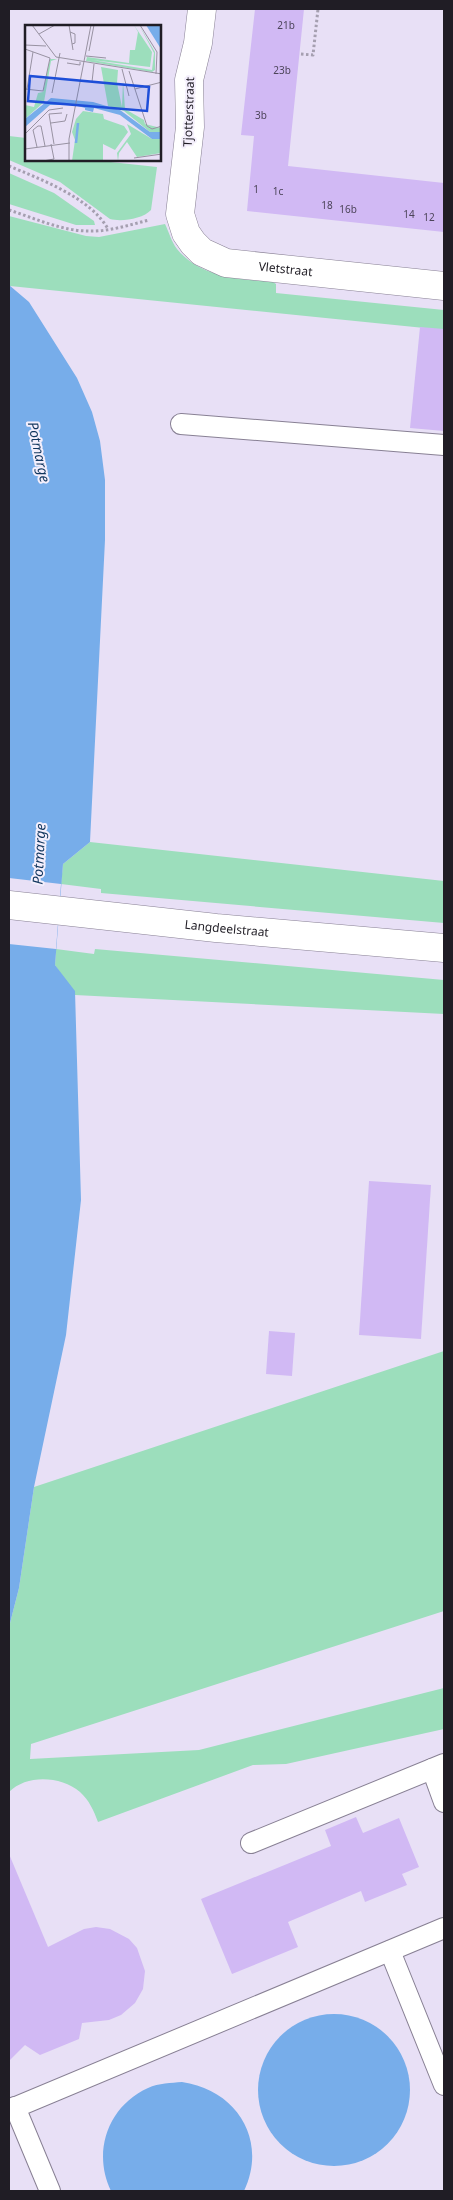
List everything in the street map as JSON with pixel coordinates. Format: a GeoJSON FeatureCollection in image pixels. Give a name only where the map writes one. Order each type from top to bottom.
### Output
{"type":"FeatureCollection","features":[{"type":"Feature","properties":{"kind":"street","name":"Tjotterstraat"},"geometry":{"type":"LineString","coordinates":[[182,186],[190,127],[189,80],[198,43],[202,9]]}},
{"type":"Feature","properties":{"kind":"street","name":"Vletstraat"},"geometry":{"type":"LineString","coordinates":[[182,186],[180,214],[186,233],[202,252],[226,263],[444,286]]}},
{"type":"Feature","properties":{"kind":"street","name":"Langdeelstraat"},"geometry":{"type":"LineString","coordinates":[[9,905],[216,928],[444,948]]}},
{"type":"Feature","properties":{"kind":"lane"},"geometry":{"type":"LineString","coordinates":[[181,424],[444,445]]}},
{"type":"Feature","properties":{"kind":"lane"},"geometry":{"type":"LineString","coordinates":[[251,1843],[438,1767],[444,1802]]}},
{"type":"Feature","properties":{"kind":"lane"},"geometry":{"type":"LineString","coordinates":[[50,2191],[12,2109],[444,1928]]}},
{"type":"Feature","properties":{"kind":"lane"},"geometry":{"type":"LineString","coordinates":[[390,1951],[444,2085]]}},
{"type":"Feature","properties":{"kind":"path"},"geometry":{"type":"LineString","coordinates":[[301,54],[313,55],[318,9]]}},
{"type":"Feature","properties":{"kind":"path"},"geometry":{"type":"LineString","coordinates":[[9,166],[44,181],[76,199],[98,216],[108,229]]}},
{"type":"Feature","properties":{"kind":"path"},"geometry":{"type":"LineString","coordinates":[[9,210],[74,230],[108,229],[180,214]]}},
{"type":"Feature","properties":{"kind":"green space"},"geometry":{"type":"Polygon","coordinates":[[[9,136],[25,138],[25,161],[101,161],[157,167],[151,210],[143,216],[132,219],[110,219],[60,182],[9,160],[9,136]]]}},
{"type":"Feature","properties":{"kind":"green space"},"geometry":{"type":"Polygon","coordinates":[[[9,173],[54,193],[94,221],[95,225],[76,225],[9,204],[9,173]]]}},
{"type":"Feature","properties":{"kind":"green space"},"geometry":{"type":"Polygon","coordinates":[[[9,216],[86,236],[99,237],[165,224],[177,249],[197,266],[209,271],[234,278],[273,282],[276,284],[276,293],[444,310],[444,330],[10,286],[9,216]]]}},
{"type":"Feature","properties":{"kind":"green space"},"geometry":{"type":"Polygon","coordinates":[[[90,842],[444,881],[444,923],[101,893],[101,889],[61,884],[63,864],[90,842]]]}},
{"type":"Feature","properties":{"kind":"green space"},"geometry":{"type":"Polygon","coordinates":[[[56,949],[94,954],[95,949],[444,980],[444,1014],[75,995],[55,965],[56,949]]]}},
{"type":"Feature","properties":{"kind":"green space"},"geometry":{"type":"Polygon","coordinates":[[[444,1351],[444,1611],[31,1744],[30,1759],[199,1750],[444,1688],[444,1729],[286,1764],[253,1765],[98,1822],[91,1806],[83,1795],[63,1783],[54,1780],[34,1780],[16,1786],[9,1792],[9,1627],[19,1588],[34,1487],[444,1351]]]}},
{"type":"Feature","properties":{"kind":"water","name":"Potmarge"},"geometry":{"type":"Polygon","coordinates":[[[9,285],[29,302],[77,378],[92,412],[100,441],[105,480],[105,540],[90,842],[63,864],[55,965],[75,991],[81,1200],[66,1335],[34,1487],[19,1588],[9,1627],[9,285]]]}},
{"type":"Feature","properties":{"kind":"water"},"geometry":{"type":"Polygon","coordinates":[[[334,2014],[363,2020],[376,2027],[387,2037],[397,2048],[404,2061],[410,2090],[404,2119],[397,2132],[387,2143],[376,2153],[363,2160],[334,2166],[305,2160],[292,2153],[281,2143],[271,2132],[264,2119],[258,2090],[264,2061],[271,2048],[281,2037],[292,2027],[305,2020],[334,2014]]]}},
{"type":"Feature","properties":{"kind":"water"},"geometry":{"type":"Polygon","coordinates":[[[182,2082],[201,2087],[218,2095],[243,2120],[249,2136],[252,2154],[250,2172],[244,2191],[111,2191],[105,2176],[103,2161],[107,2132],[114,2118],[134,2096],[148,2088],[161,2084],[182,2082]]]}},
{"type":"Feature","properties":{"kind":"pier"},"geometry":{"type":"Polygon","coordinates":[[[9,878],[61,884],[56,949],[9,944],[9,878]]]}},
{"type":"Feature","properties":{"kind":"building"},"geometry":{"type":"Polygon","coordinates":[[[255,9],[304,9],[288,166],[444,183],[444,232],[247,211],[254,136],[241,135],[255,9]]]}},
{"type":"Feature","properties":{"kind":"building"},"geometry":{"type":"Polygon","coordinates":[[[420,327],[444,329],[444,431],[410,428],[420,327]]]}},
{"type":"Feature","properties":{"kind":"building"},"geometry":{"type":"Polygon","coordinates":[[[369,1181],[431,1185],[421,1339],[359,1335],[369,1181]]]}},
{"type":"Feature","properties":{"kind":"building"},"geometry":{"type":"Polygon","coordinates":[[[269,1331],[295,1333],[292,1376],[266,1374],[269,1331]]]}},
{"type":"Feature","properties":{"kind":"building"},"geometry":{"type":"Polygon","coordinates":[[[356,1817],[363,1833],[399,1818],[419,1867],[402,1874],[407,1885],[365,1902],[361,1891],[288,1922],[298,1947],[232,1974],[201,1899],[331,1846],[325,1830],[356,1817]]]}},
{"type":"Feature","properties":{"kind":"building"},"geometry":{"type":"Polygon","coordinates":[[[9,1854],[48,1947],[84,1929],[96,1927],[110,1929],[129,1939],[137,1948],[145,1971],[143,1989],[135,2003],[121,2015],[109,2020],[82,2023],[79,2039],[40,2055],[25,2045],[9,2061],[9,1854]]]}}]}
